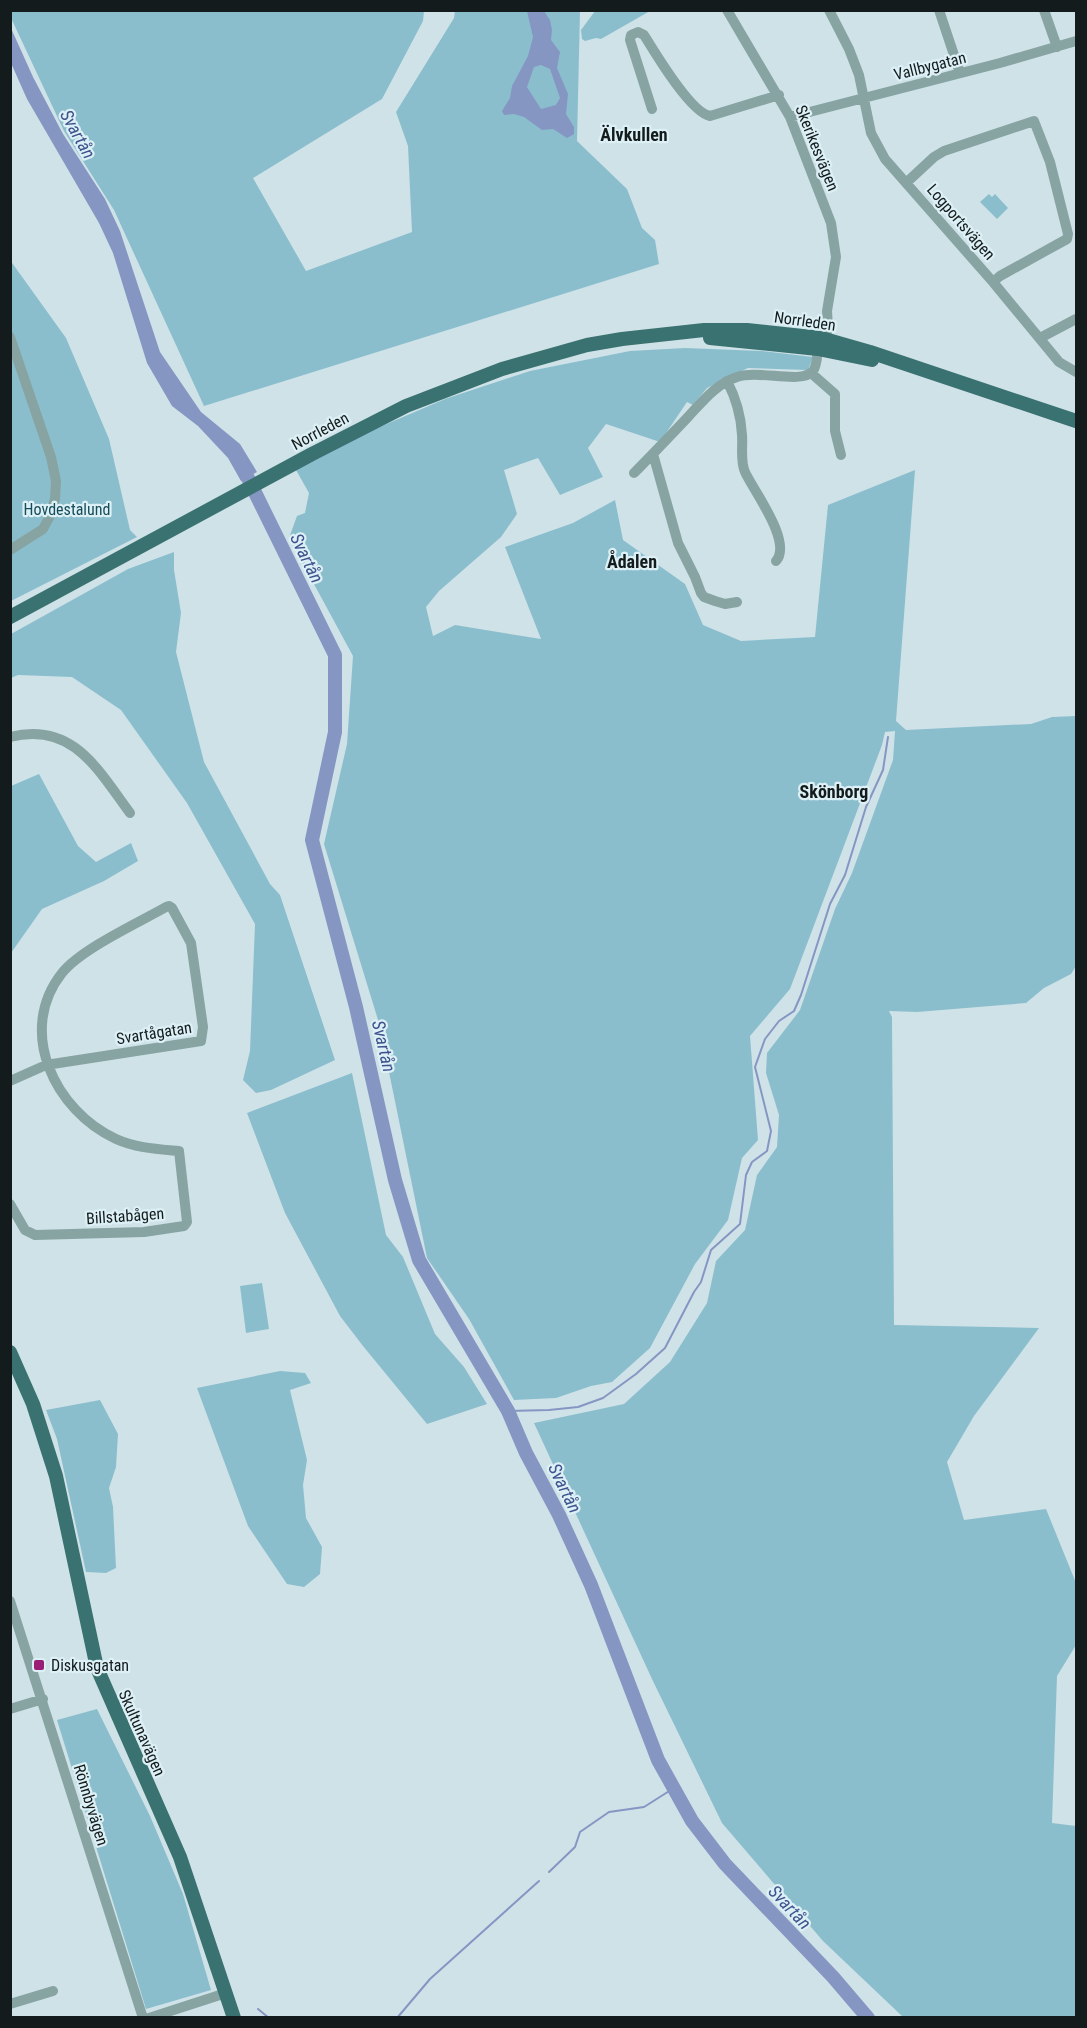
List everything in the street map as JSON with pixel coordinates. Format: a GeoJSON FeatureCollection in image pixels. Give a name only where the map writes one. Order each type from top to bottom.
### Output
{"type":"FeatureCollection","features":[{"type":"Feature","properties":{"kind":"main road","name":"Norrleden"},"geometry":{"type":"LineString","coordinates":[[10,617],[349,435],[430,396],[502,369],[588,345],[668,334],[819,345],[933,373],[1077,421]]}},
{"type":"Feature","properties":{"kind":"main road","name":"Skultunavägen"},"geometry":{"type":"LineString","coordinates":[[10,1352],[33,1404],[56,1476],[97,1668],[180,1857],[234,2018]]}},
{"type":"Feature","properties":{"kind":"street","name":"Skerikesvägen"},"geometry":{"type":"LineString","coordinates":[[727,10],[790,117],[831,222],[836,257],[827,311],[828,327],[819,345],[811,373]]}},
{"type":"Feature","properties":{"kind":"street","name":"Logportsvägen"},"geometry":{"type":"LineString","coordinates":[[830,10],[849,49],[858,75],[874,141],[885,159],[993,282],[1059,362],[1077,372]]}},
{"type":"Feature","properties":{"kind":"street"},"geometry":{"type":"LineString","coordinates":[[939,10],[960,73]]}},
{"type":"Feature","properties":{"kind":"street"},"geometry":{"type":"LineString","coordinates":[[1044,10],[1057,46]]}},
{"type":"Feature","properties":{"kind":"street"},"geometry":{"type":"LineString","coordinates":[[652,109],[630,40],[631,34],[638,32],[644,35],[685,96],[703,115],[717,115],[778,95]]}},
{"type":"Feature","properties":{"kind":"street","name":"Vallbygatan"},"geometry":{"type":"LineString","coordinates":[[790,117],[1077,41]]}},
{"type":"Feature","properties":{"kind":"street","name":"Logportsvägen"},"geometry":{"type":"LineString","coordinates":[[906,183],[934,157],[944,151],[1034,121],[1050,162],[1068,234],[1067,238],[993,282]]}},
{"type":"Feature","properties":{"kind":"street"},"geometry":{"type":"LineString","coordinates":[[1040,338],[1077,319]]}},
{"type":"Feature","properties":{"kind":"street"},"geometry":{"type":"LineString","coordinates":[[10,337],[51,458],[56,481],[55,499],[43,529],[10,550]]}},
{"type":"Feature","properties":{"kind":"street"},"geometry":{"type":"LineString","coordinates":[[634,473],[703,400],[727,381],[752,373],[795,378],[811,373],[835,394],[835,431],[841,455]]}},
{"type":"Feature","properties":{"kind":"street"},"geometry":{"type":"LineString","coordinates":[[727,381],[741,418],[745,471],[766,506],[780,549],[776,561]]}},
{"type":"Feature","properties":{"kind":"street"},"geometry":{"type":"LineString","coordinates":[[653,454],[678,543],[701,593],[715,602],[725,604],[737,602]]}},
{"type":"Feature","properties":{"kind":"street"},"geometry":{"type":"LineString","coordinates":[[10,737],[25,734],[50,735],[72,744],[89,759],[130,813]]}},
{"type":"Feature","properties":{"kind":"street","name":"Billstabågen"},"geometry":{"type":"LineString","coordinates":[[10,1204],[25,1230],[35,1235],[144,1232],[184,1226],[187,1222],[179,1151],[134,1145],[104,1133],[89,1123],[65,1099],[46,1065],[41,1036],[42,1018],[53,985],[73,961],[166,907],[170,907]]}},
{"type":"Feature","properties":{"kind":"street","name":"Svartågatan"},"geometry":{"type":"LineString","coordinates":[[10,1081],[46,1065],[201,1041],[203,1027],[191,943],[170,907]]}},
{"type":"Feature","properties":{"kind":"street","name":"Rönnbyvägen"},"geometry":{"type":"LineString","coordinates":[[10,1601],[143,2018]]}},
{"type":"Feature","properties":{"kind":"street"},"geometry":{"type":"LineString","coordinates":[[10,1709],[43,1699]]}},
{"type":"Feature","properties":{"kind":"street"},"geometry":{"type":"LineString","coordinates":[[10,2004],[53,1991]]}},
{"type":"Feature","properties":{"kind":"street"},"geometry":{"type":"LineString","coordinates":[[149,2018],[226,1993]]}},
{"type":"Feature","properties":{"kind":"green space"},"geometry":{"type":"Polygon","coordinates":[[[10,11],[424,11],[423,21],[382,99],[253,178],[306,271],[412,232],[408,146],[396,112],[454,18],[455,11],[580,11],[577,141],[627,189],[642,228],[655,240],[659,264],[204,406],[114,210],[64,131],[11,18],[10,11]]]}},
{"type":"Feature","properties":{"kind":"green space"},"geometry":{"type":"Polygon","coordinates":[[[595,11],[650,11],[601,39],[585,41],[582,39],[581,30],[595,11]]]}},
{"type":"Feature","properties":{"kind":"green space"},"geometry":{"type":"Polygon","coordinates":[[[989,194],[992,197],[995,194],[1008,208],[997,219],[980,202],[989,194]]]}},
{"type":"Feature","properties":{"kind":"green space","name":"Hovdestalund"},"geometry":{"type":"Polygon","coordinates":[[[10,260],[66,338],[109,439],[130,530],[137,537],[11,601],[10,260]]]}},
{"type":"Feature","properties":{"kind":"green space"},"geometry":{"type":"Polygon","coordinates":[[[685,348],[761,351],[813,357],[808,370],[748,368],[707,388],[693,405],[687,402],[660,442],[606,424],[588,448],[603,477],[560,495],[538,458],[504,470],[517,514],[501,537],[439,591],[426,607],[433,636],[455,625],[541,639],[505,547],[573,523],[615,500],[623,540],[685,584],[703,625],[741,641],[815,637],[828,505],[915,470],[896,721],[906,730],[1031,724],[1052,717],[1076,716],[1076,966],[1071,974],[1044,988],[1026,1003],[917,1012],[889,1011],[892,1017],[894,1325],[1039,1328],[974,1416],[947,1462],[964,1520],[1046,1509],[1076,1583],[1076,1645],[1057,1676],[1052,1823],[1076,1826],[1076,2017],[903,2017],[823,1941],[722,1823],[652,1679],[534,1423],[624,1404],[670,1362],[707,1303],[716,1261],[745,1230],[757,1175],[777,1147],[779,1115],[766,1073],[767,1053],[800,1010],[835,909],[852,873],[893,760],[895,731],[885,732],[790,989],[750,1036],[758,1140],[742,1158],[728,1220],[695,1264],[650,1348],[612,1382],[591,1386],[556,1398],[514,1400],[469,1319],[427,1258],[379,1023],[324,844],[347,744],[353,656],[289,538],[297,516],[305,513],[309,493],[296,470],[354,438],[445,399],[530,371],[630,351],[685,348]]]}},
{"type":"Feature","properties":{"kind":"green space"},"geometry":{"type":"Polygon","coordinates":[[[174,552],[174,570],[181,613],[176,652],[204,762],[270,884],[280,895],[335,1060],[271,1090],[256,1093],[243,1080],[250,1051],[255,924],[187,803],[121,710],[72,677],[18,675],[11,678],[11,634],[128,569],[174,552]]]}},
{"type":"Feature","properties":{"kind":"green space"},"geometry":{"type":"Polygon","coordinates":[[[39,774],[78,846],[96,862],[131,843],[138,861],[104,881],[42,909],[11,953],[11,786],[39,774]]]}},
{"type":"Feature","properties":{"kind":"green space"},"geometry":{"type":"Polygon","coordinates":[[[352,1073],[386,1235],[403,1257],[435,1334],[464,1367],[487,1404],[427,1424],[340,1316],[285,1213],[247,1113],[352,1073]]]}},
{"type":"Feature","properties":{"kind":"green space"},"geometry":{"type":"Polygon","coordinates":[[[262,1283],[269,1329],[246,1333],[240,1286],[262,1283]]]}},
{"type":"Feature","properties":{"kind":"green space"},"geometry":{"type":"Polygon","coordinates":[[[280,1371],[305,1373],[311,1383],[290,1390],[307,1460],[303,1485],[306,1518],[322,1547],[320,1574],[304,1587],[287,1584],[248,1526],[197,1388],[280,1371]]]}},
{"type":"Feature","properties":{"kind":"green space"},"geometry":{"type":"Polygon","coordinates":[[[100,1400],[118,1434],[116,1467],[109,1488],[113,1507],[116,1568],[106,1573],[86,1572],[57,1439],[46,1410],[100,1400]]]}},
{"type":"Feature","properties":{"kind":"green space"},"geometry":{"type":"Polygon","coordinates":[[[97,1709],[150,1816],[183,1894],[211,1990],[146,2009],[57,1720],[97,1709]]]}},
{"type":"Feature","properties":{"kind":"shaded area"},"geometry":{"type":"Polygon","coordinates":[[[527,11],[544,11],[550,20],[551,40],[560,52],[557,68],[568,94],[566,114],[574,127],[574,134],[567,138],[553,129],[542,130],[524,117],[514,114],[504,115],[502,111],[528,56],[533,37],[527,11]],[[541,65],[534,67],[527,87],[541,109],[556,105],[560,98],[550,69],[541,65]]]}},
{"type":"Feature","properties":{"kind":"shaded area"},"geometry":{"type":"Polygon","coordinates":[[[10,26],[33,77],[63,134],[105,199],[120,231],[160,352],[201,412],[240,444],[257,472],[241,481],[228,458],[198,426],[172,406],[147,363],[113,253],[99,223],[27,99],[11,63],[10,26]]]}},
{"type":"Feature","properties":{"kind":"waterway","name":"Svartån"},"geometry":{"type":"LineString","coordinates":[[240,462],[335,655],[335,732],[312,840],[356,1007],[395,1180],[419,1260],[508,1411],[526,1453],[559,1515],[591,1585],[658,1760],[692,1821],[725,1864],[833,1977],[868,2018]]}},
{"type":"Feature","properties":{"kind":"waterway"},"geometry":{"type":"LineString","coordinates":[[508,1411],[578,1407],[603,1398],[636,1374],[665,1348],[701,1282],[711,1250],[740,1224],[746,1175],[752,1162],[767,1151],[771,1131],[755,1067],[765,1039],[779,1021],[794,1011],[801,995],[830,904],[845,875],[866,807],[883,770],[888,737]]}},
{"type":"Feature","properties":{"kind":"waterway"},"geometry":{"type":"LineString","coordinates":[[549,1872],[575,1847],[580,1832],[609,1812],[644,1807],[674,1788]]}},
{"type":"Feature","properties":{"kind":"waterway"},"geometry":{"type":"LineString","coordinates":[[397,2018],[430,1979],[539,1881]]}},
{"type":"Feature","properties":{"kind":"waterway"},"geometry":{"type":"LineString","coordinates":[[258,2009],[269,2018]]}},
{"type":"Feature","properties":{"kind":"place","name":"Diskusgatan"},"geometry":{"type":"Point","coordinates":[39,1665]}},
{"type":"Feature","properties":{"kind":"district","name":"Älvkullen"},"geometry":{"type":"Point","coordinates":[634,134]}},
{"type":"Feature","properties":{"kind":"district","name":"Ådalen"},"geometry":{"type":"Point","coordinates":[632,561]}},
{"type":"Feature","properties":{"kind":"district","name":"Skönborg"},"geometry":{"type":"Point","coordinates":[834,791]}}]}
